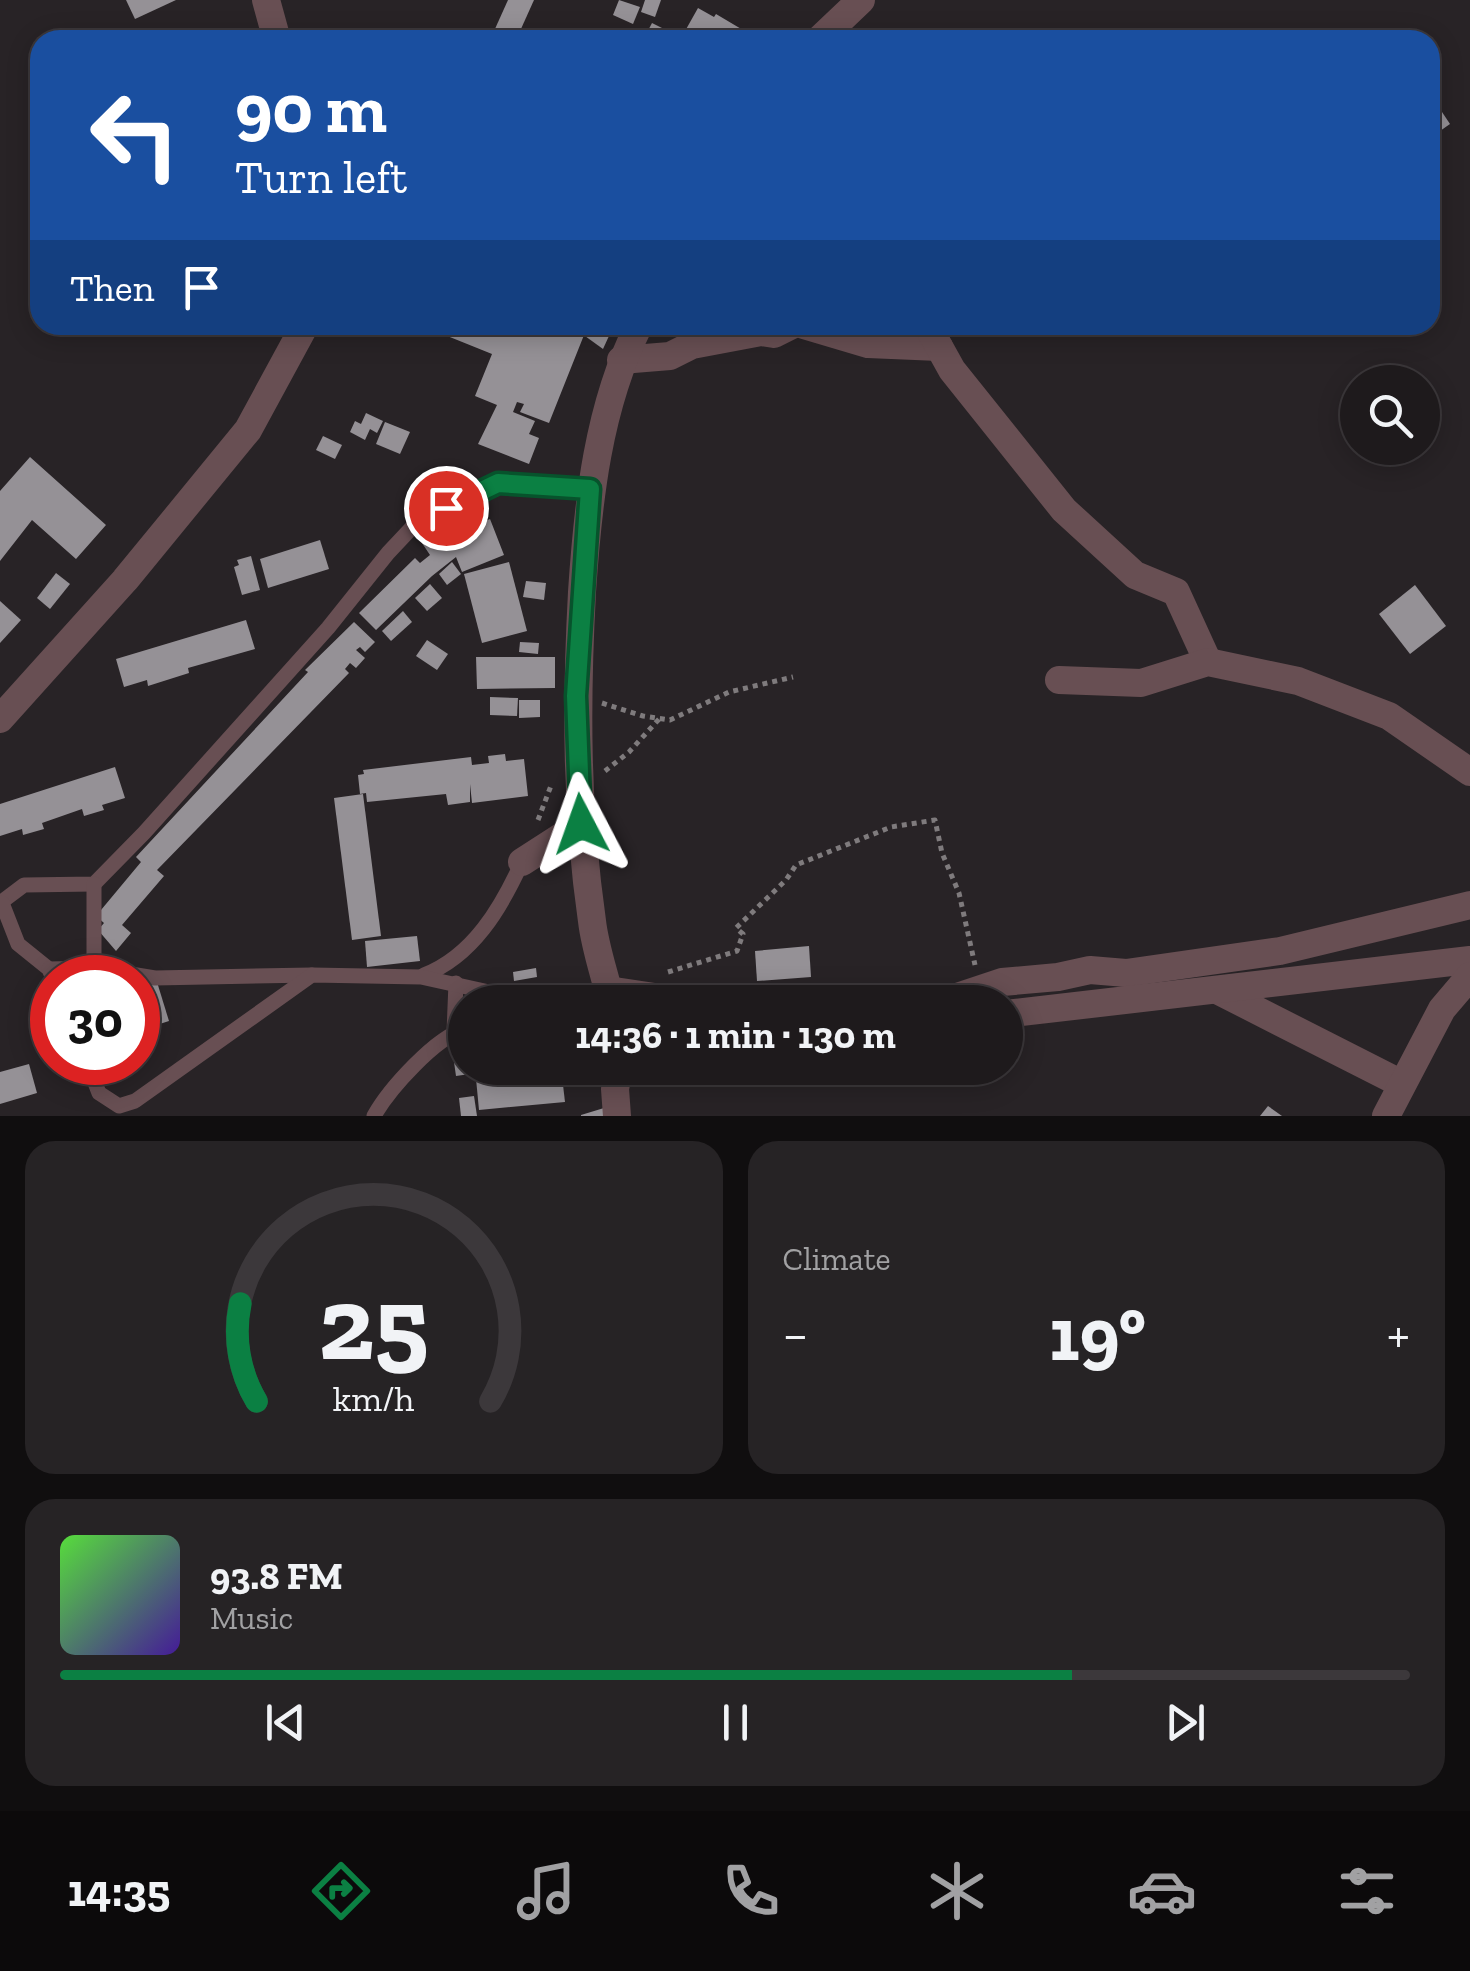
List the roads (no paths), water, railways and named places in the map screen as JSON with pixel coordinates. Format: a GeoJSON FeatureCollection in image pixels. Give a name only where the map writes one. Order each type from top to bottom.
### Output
{"type":"FeatureCollection","features":[{"type":"Feature","properties":{"kind":"street"},"geometry":{"type":"LineString","coordinates":[[266,0],[274,30]]}},
{"type":"Feature","properties":{"kind":"street"},"geometry":{"type":"LineString","coordinates":[[830,30],[861,0]]}},
{"type":"Feature","properties":{"kind":"street"},"geometry":{"type":"LineString","coordinates":[[0,718],[125,580],[248,430],[297,335]]}},
{"type":"Feature","properties":{"kind":"street"},"geometry":{"type":"LineString","coordinates":[[614,985],[592,925],[578,795],[576,696],[590,489],[622,360],[634,335]]}},
{"type":"Feature","properties":{"kind":"street"},"geometry":{"type":"LineString","coordinates":[[622,360],[670,356],[692,344],[744,335]]}},
{"type":"Feature","properties":{"kind":"street"},"geometry":{"type":"LineString","coordinates":[[838,335],[868,344],[933,336],[952,370],[1064,510],[1135,576],[1176,592],[1208,662]]}},
{"type":"Feature","properties":{"kind":"street"},"geometry":{"type":"LineString","coordinates":[[1059,680],[1141,683],[1208,662],[1298,681],[1389,716],[1470,772]]}},
{"type":"Feature","properties":{"kind":"street"},"geometry":{"type":"LineString","coordinates":[[522,862],[581,824]]}},
{"type":"Feature","properties":{"kind":"street"},"geometry":{"type":"LineString","coordinates":[[992,985],[1090,970],[1126,973],[1280,951],[1470,905]]}},
{"type":"Feature","properties":{"kind":"street"},"geometry":{"type":"LineString","coordinates":[[1023,1012],[1470,960]]}},
{"type":"Feature","properties":{"kind":"street"},"geometry":{"type":"LineString","coordinates":[[1386,1116],[1442,1009],[1470,976]]}},
{"type":"Feature","properties":{"kind":"street"},"geometry":{"type":"LineString","coordinates":[[1217,990],[1402,1084]]}},
{"type":"Feature","properties":{"kind":"street"},"geometry":{"type":"LineString","coordinates":[[617,1116],[618,1085]]}},
{"type":"Feature","properties":{"kind":"lane"},"geometry":{"type":"LineString","coordinates":[[94,955],[94,884],[328,628],[419,520],[498,483],[590,489]]}},
{"type":"Feature","properties":{"kind":"lane"},"geometry":{"type":"LineString","coordinates":[[421,977],[445,967],[471,942],[501,906],[522,862]]}},
{"type":"Feature","properties":{"kind":"lane"},"geometry":{"type":"LineString","coordinates":[[31,955],[18,944],[1,904],[24,885],[94,884]]}},
{"type":"Feature","properties":{"kind":"lane"},"geometry":{"type":"LineString","coordinates":[[160,1083],[312,975]]}},
{"type":"Feature","properties":{"kind":"lane"},"geometry":{"type":"LineString","coordinates":[[160,978],[421,977],[463,985]]}},
{"type":"Feature","properties":{"kind":"lane"},"geometry":{"type":"LineString","coordinates":[[374,1116],[382,1101],[448,1040]]}},
{"type":"Feature","properties":{"kind":"lane"},"geometry":{"type":"LineString","coordinates":[[96,1085],[99,1093],[119,1106],[135,1101],[157,1085]]}}]}
